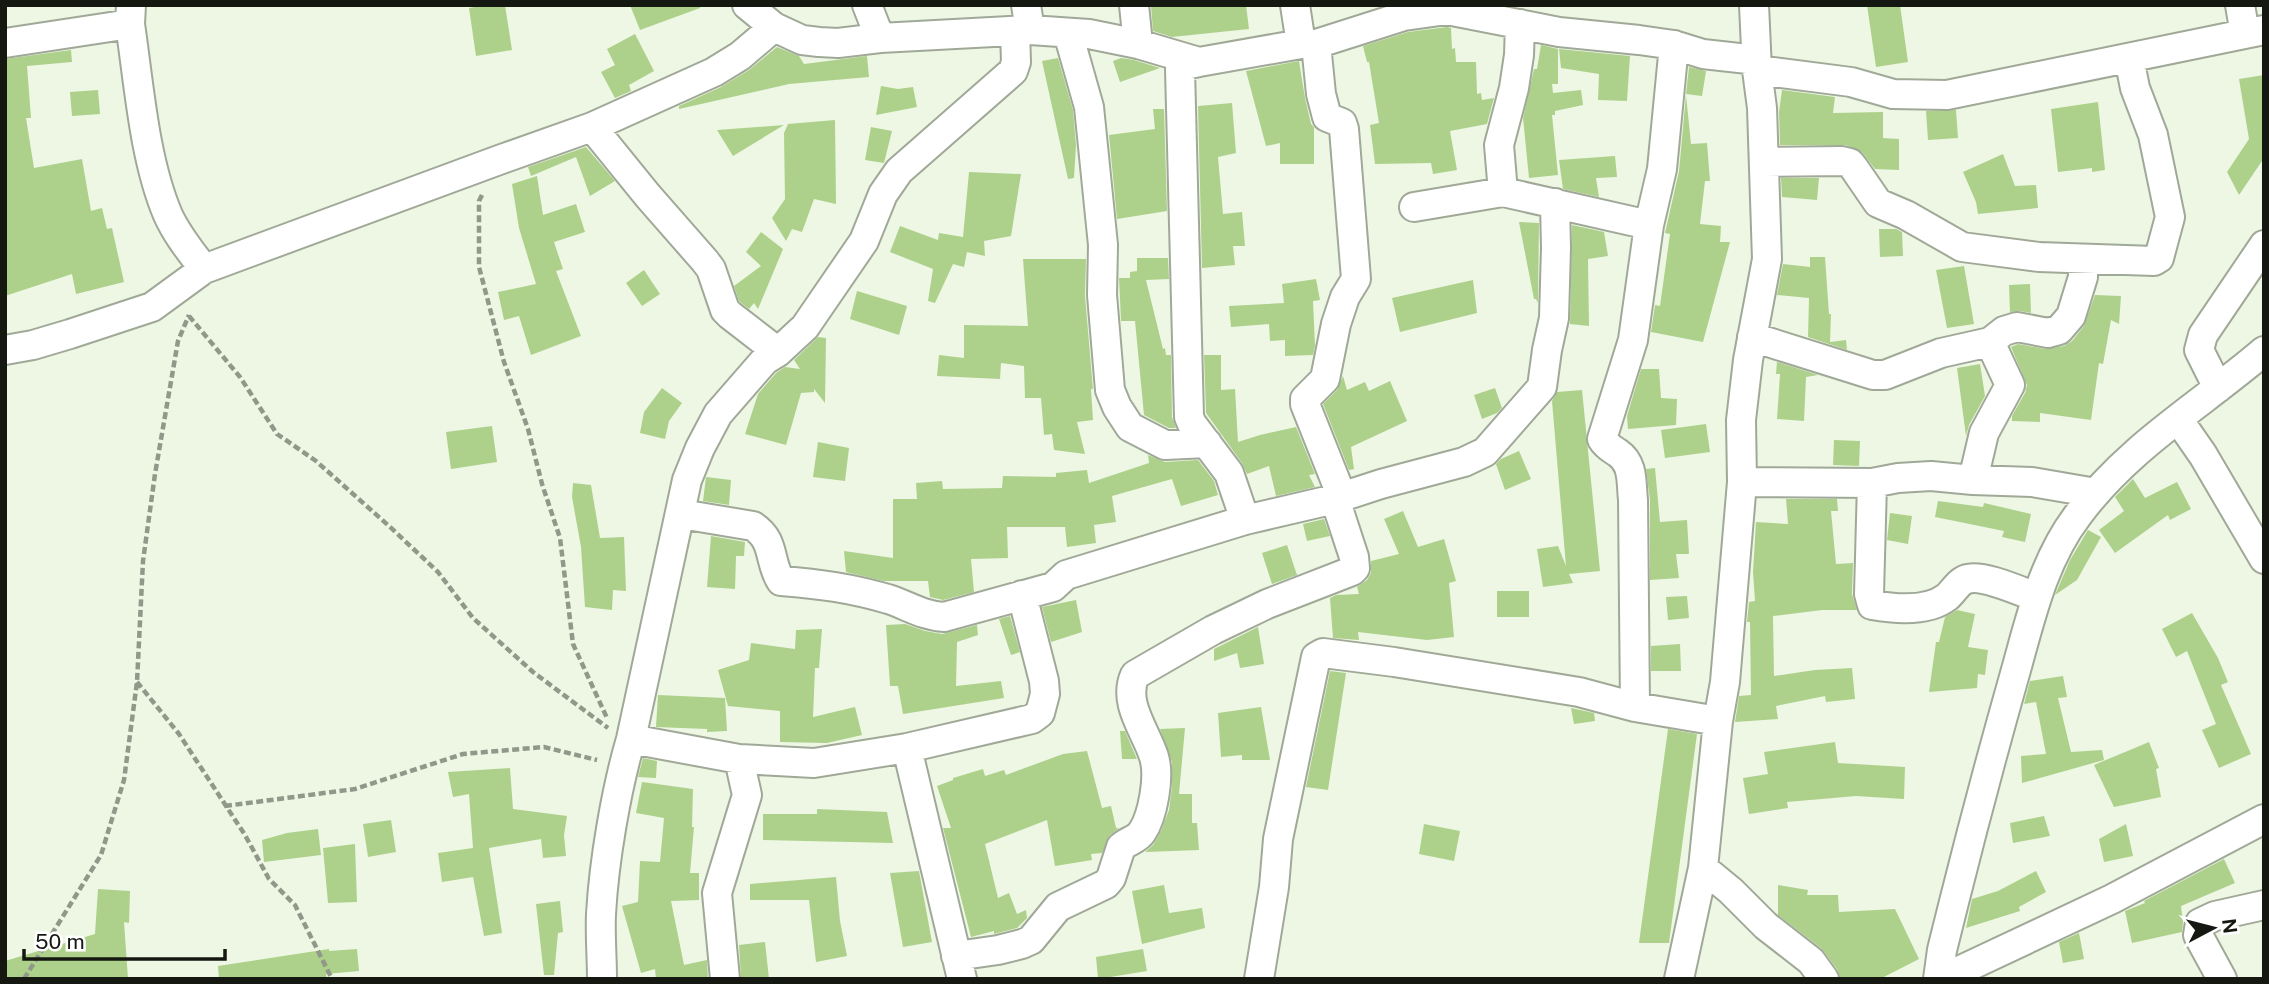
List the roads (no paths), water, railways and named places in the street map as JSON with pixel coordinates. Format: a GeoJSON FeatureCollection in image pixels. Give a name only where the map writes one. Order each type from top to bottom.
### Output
{"type":"FeatureCollection","features":[{"type":"Feature","properties":{"kind":"street"},"geometry":{"type":"LineString","coordinates":[[747,5],[774,27],[802,40],[838,43],[1024,22],[1068,33],[1089,34],[1138,44],[1199,62]]}},
{"type":"Feature","properties":{"kind":"street"},"geometry":{"type":"LineString","coordinates":[[867,5],[880,38]]}},
{"type":"Feature","properties":{"kind":"street"},"geometry":{"type":"LineString","coordinates":[[1134,5],[1138,44]]}},
{"type":"Feature","properties":{"kind":"street"},"geometry":{"type":"LineString","coordinates":[[907,748],[959,967],[1022,944],[1037,934],[1058,907],[1106,884],[1111,878],[1121,847],[1138,838],[1149,820],[1156,772],[1154,757],[1135,712],[1130,691],[1135,675],[1213,630],[1267,604],[1355,568],[1338,498],[1305,404],[1305,399],[1325,379],[1336,324],[1356,275],[1344,129],[1342,123],[1327,117],[1296,5]]}},
{"type":"Feature","properties":{"kind":"street"},"geometry":{"type":"LineString","coordinates":[[1679,979],[1703,868],[1718,721],[1725,682],[1742,482],[1741,420],[1752,337],[1767,259],[1765,162],[1754,5]]}},
{"type":"Feature","properties":{"kind":"street"},"geometry":{"type":"LineString","coordinates":[[1245,520],[1230,473],[1189,417],[1180,69],[1185,65],[1308,44],[1404,16],[1447,10],[1559,32],[1588,33],[1674,45],[1703,54],[1851,82],[1893,94],[1947,95],[2255,32],[2240,5]]}},
{"type":"Feature","properties":{"kind":"street"},"geometry":{"type":"LineString","coordinates":[[5,43],[133,12],[147,137],[161,190],[168,214],[183,243],[204,269]]}},
{"type":"Feature","properties":{"kind":"street"},"geometry":{"type":"LineString","coordinates":[[602,979],[603,901],[608,852],[687,480],[700,448],[718,414],[756,368],[805,327],[864,241],[883,194],[899,172],[1013,71],[1024,22]]}},
{"type":"Feature","properties":{"kind":"street"},"geometry":{"type":"LineString","coordinates":[[1503,192],[1499,145],[1514,88],[1520,24]]}},
{"type":"Feature","properties":{"kind":"street"},"geometry":{"type":"LineString","coordinates":[[5,350],[57,338],[152,307],[204,269],[592,127],[714,72],[740,56],[774,27]]}},
{"type":"Feature","properties":{"kind":"street"},"geometry":{"type":"LineString","coordinates":[[1068,33],[1089,107],[1103,245],[1102,295],[1110,390],[1130,427],[1165,445],[1207,443]]}},
{"type":"Feature","properties":{"kind":"street"},"geometry":{"type":"LineString","coordinates":[[1635,707],[1633,500],[1630,466],[1627,460],[1604,444],[1602,439],[1633,340],[1649,225],[1661,169],[1674,45]]}},
{"type":"Feature","properties":{"kind":"street"},"geometry":{"type":"LineString","coordinates":[[1765,162],[1850,163],[1878,203],[1906,215],[1962,247],[2039,257],[2158,259],[2170,222],[2153,135],[2135,88],[2129,58]]}},
{"type":"Feature","properties":{"kind":"street"},"geometry":{"type":"LineString","coordinates":[[592,127],[711,269],[725,310],[778,352]]}},
{"type":"Feature","properties":{"kind":"street"},"geometry":{"type":"LineString","coordinates":[[1414,207],[1503,192],[1649,225]]}},
{"type":"Feature","properties":{"kind":"street"},"geometry":{"type":"LineString","coordinates":[[681,514],[753,526],[763,533],[768,542],[781,581],[845,588],[891,600],[930,617],[944,617],[1053,587],[1066,575],[1245,520],[1338,498],[1464,463],[1480,456],[1491,447],[1542,387],[1546,350],[1554,318],[1555,203]]}},
{"type":"Feature","properties":{"kind":"street"},"geometry":{"type":"LineString","coordinates":[[2218,388],[2199,350],[2203,335],[2264,245]]}},
{"type":"Feature","properties":{"kind":"street"},"geometry":{"type":"LineString","coordinates":[[1752,337],[1879,376],[1941,353],[1990,342],[2004,331],[2017,327],[2048,333],[2059,330],[2071,316],[2083,277],[2083,259]]}},
{"type":"Feature","properties":{"kind":"street"},"geometry":{"type":"LineString","coordinates":[[1973,480],[1984,433],[2010,385],[1990,342]]}},
{"type":"Feature","properties":{"kind":"street"},"geometry":{"type":"LineString","coordinates":[[2264,351],[2140,448],[2076,516],[2062,542],[2036,597],[1954,902],[1942,950],[1952,977],[2112,899],[2264,819]]}},
{"type":"Feature","properties":{"kind":"street"},"geometry":{"type":"LineString","coordinates":[[2178,419],[2203,455],[2264,559]]}},
{"type":"Feature","properties":{"kind":"street"},"geometry":{"type":"LineString","coordinates":[[1742,482],[1871,483],[1931,476],[2032,482],[2096,493]]}},
{"type":"Feature","properties":{"kind":"street"},"geometry":{"type":"LineString","coordinates":[[1871,483],[1869,594],[1872,605],[1893,608],[1937,604],[1969,578],[2036,597]]}},
{"type":"Feature","properties":{"kind":"street"},"geometry":{"type":"LineString","coordinates":[[628,751],[814,763],[907,748],[1032,719],[1040,713],[1045,694],[1044,681],[1022,595]]}},
{"type":"Feature","properties":{"kind":"street"},"geometry":{"type":"LineString","coordinates":[[1259,979],[1278,839],[1317,657],[1323,653],[1579,692],[1635,707],[1718,721]]}},
{"type":"Feature","properties":{"kind":"street"},"geometry":{"type":"LineString","coordinates":[[725,979],[717,892],[747,795],[739,759]]}},
{"type":"Feature","properties":{"kind":"street"},"geometry":{"type":"LineString","coordinates":[[1703,868],[1766,926],[1811,961],[1824,979]]}},
{"type":"Feature","properties":{"kind":"street"},"geometry":{"type":"LineString","coordinates":[[2222,979],[2198,935],[2200,923],[2214,916],[2264,905]]}}]}
